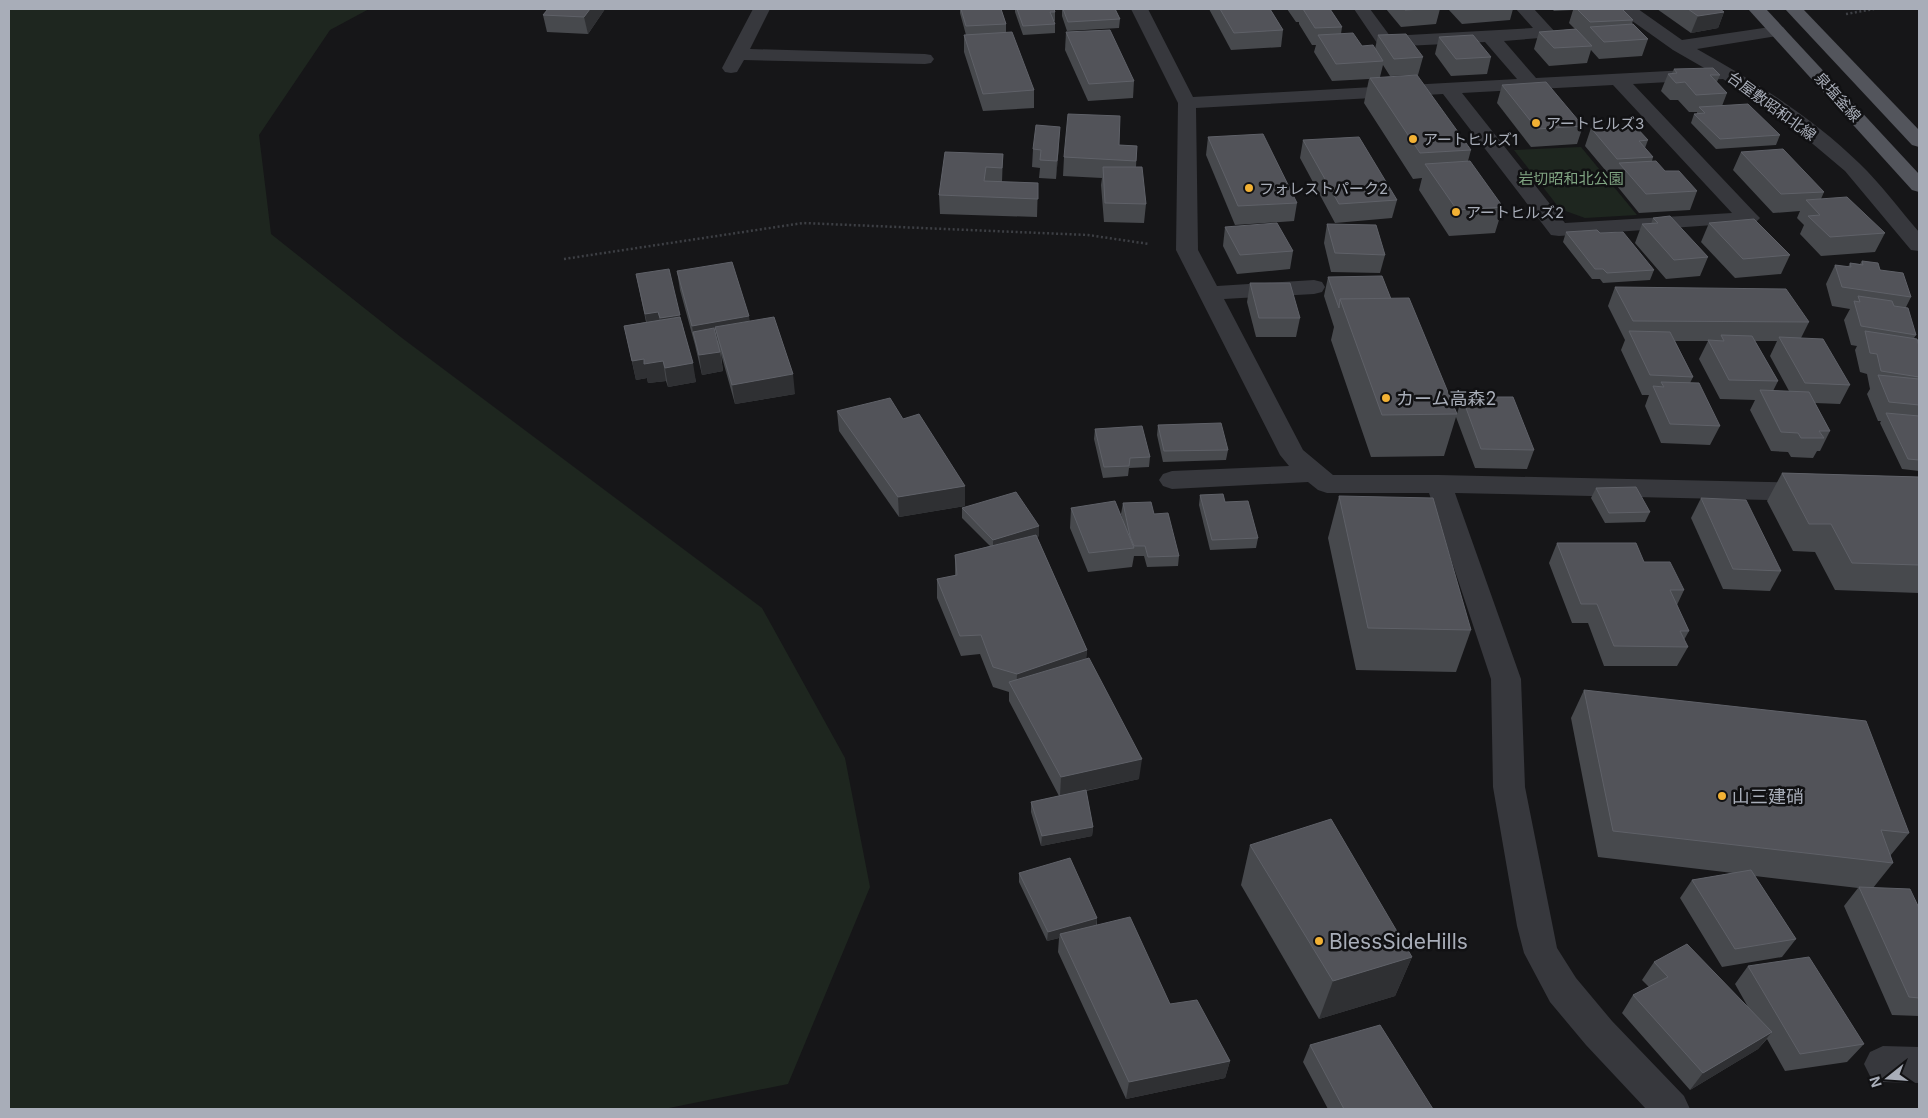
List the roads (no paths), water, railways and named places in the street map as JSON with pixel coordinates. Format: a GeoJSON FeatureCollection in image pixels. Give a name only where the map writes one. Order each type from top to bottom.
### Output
{"type":"FeatureCollection","features":[{"type":"Feature","properties":{"kind":"main road","name":"泉塩釜線"},"geometry":{"type":"LineString","coordinates":[[1757,9],[1919,186]]}},
{"type":"Feature","properties":{"kind":"main road","name":"泉塩釜線"},"geometry":{"type":"LineString","coordinates":[[1794,9],[1919,141]]}},
{"type":"Feature","properties":{"kind":"street"},"geometry":{"type":"LineString","coordinates":[[730,71],[761,9]]}},
{"type":"Feature","properties":{"kind":"street"},"geometry":{"type":"LineString","coordinates":[[1140,9],[1187,103],[1187,250],[1293,455],[1327,484],[1439,484],[1832,492]]}},
{"type":"Feature","properties":{"kind":"street"},"geometry":{"type":"LineString","coordinates":[[1362,9],[1385,42],[1547,33],[1525,9]]}},
{"type":"Feature","properties":{"kind":"street","name":"台屋敷昭和北線"},"geometry":{"type":"LineString","coordinates":[[1627,9],[1680,46],[1727,73],[1789,114],[1852,167],[1919,245]]}},
{"type":"Feature","properties":{"kind":"street"},"geometry":{"type":"LineString","coordinates":[[1680,46],[1777,31]]}},
{"type":"Feature","properties":{"kind":"street"},"geometry":{"type":"LineString","coordinates":[[1490,36],[1532,84]]}},
{"type":"Feature","properties":{"kind":"street"},"geometry":{"type":"LineString","coordinates":[[738,54],[925,59]]}},
{"type":"Feature","properties":{"kind":"street"},"geometry":{"type":"LineString","coordinates":[[1187,103],[1727,73]]}},
{"type":"Feature","properties":{"kind":"street"},"geometry":{"type":"LineString","coordinates":[[1449,89],[1559,230],[1748,218],[1619,80]]}},
{"type":"Feature","properties":{"kind":"street"},"geometry":{"type":"LineString","coordinates":[[1210,293],[1314,287]]}},
{"type":"Feature","properties":{"kind":"street"},"geometry":{"type":"LineString","coordinates":[[1172,480],[1314,473]]}},
{"type":"Feature","properties":{"kind":"street"},"geometry":{"type":"LineString","coordinates":[[1439,484],[1506,679],[1509,787],[1534,926],[1542,953],[1563,990],[1599,1033],[1671,1109]]}},
{"type":"Feature","properties":{"kind":"street"},"geometry":{"type":"LineString","coordinates":[[1883,1064],[1919,1065]]}},
{"type":"Feature","properties":{"kind":"place","name":"アートヒルズ3"},"geometry":{"type":"Point","coordinates":[1536,123]}},
{"type":"Feature","properties":{"kind":"place","name":"アートヒルズ1"},"geometry":{"type":"Point","coordinates":[1413,139]}},
{"type":"Feature","properties":{"kind":"place","name":"フォレストパーク2"},"geometry":{"type":"Point","coordinates":[1249,188]}},
{"type":"Feature","properties":{"kind":"place","name":"アートヒルズ2"},"geometry":{"type":"Point","coordinates":[1456,212]}},
{"type":"Feature","properties":{"kind":"place","name":"カーム高森2"},"geometry":{"type":"Point","coordinates":[1386,398]}},
{"type":"Feature","properties":{"kind":"place","name":"山三建硝"},"geometry":{"type":"Point","coordinates":[1722,796]}},
{"type":"Feature","properties":{"kind":"place","name":"BlessSideHills"},"geometry":{"type":"Point","coordinates":[1319,941]}},
{"type":"Feature","properties":{"kind":"park label","name":"岩切昭和北公園"},"geometry":{"type":"Point","coordinates":[1571,178]}}]}
